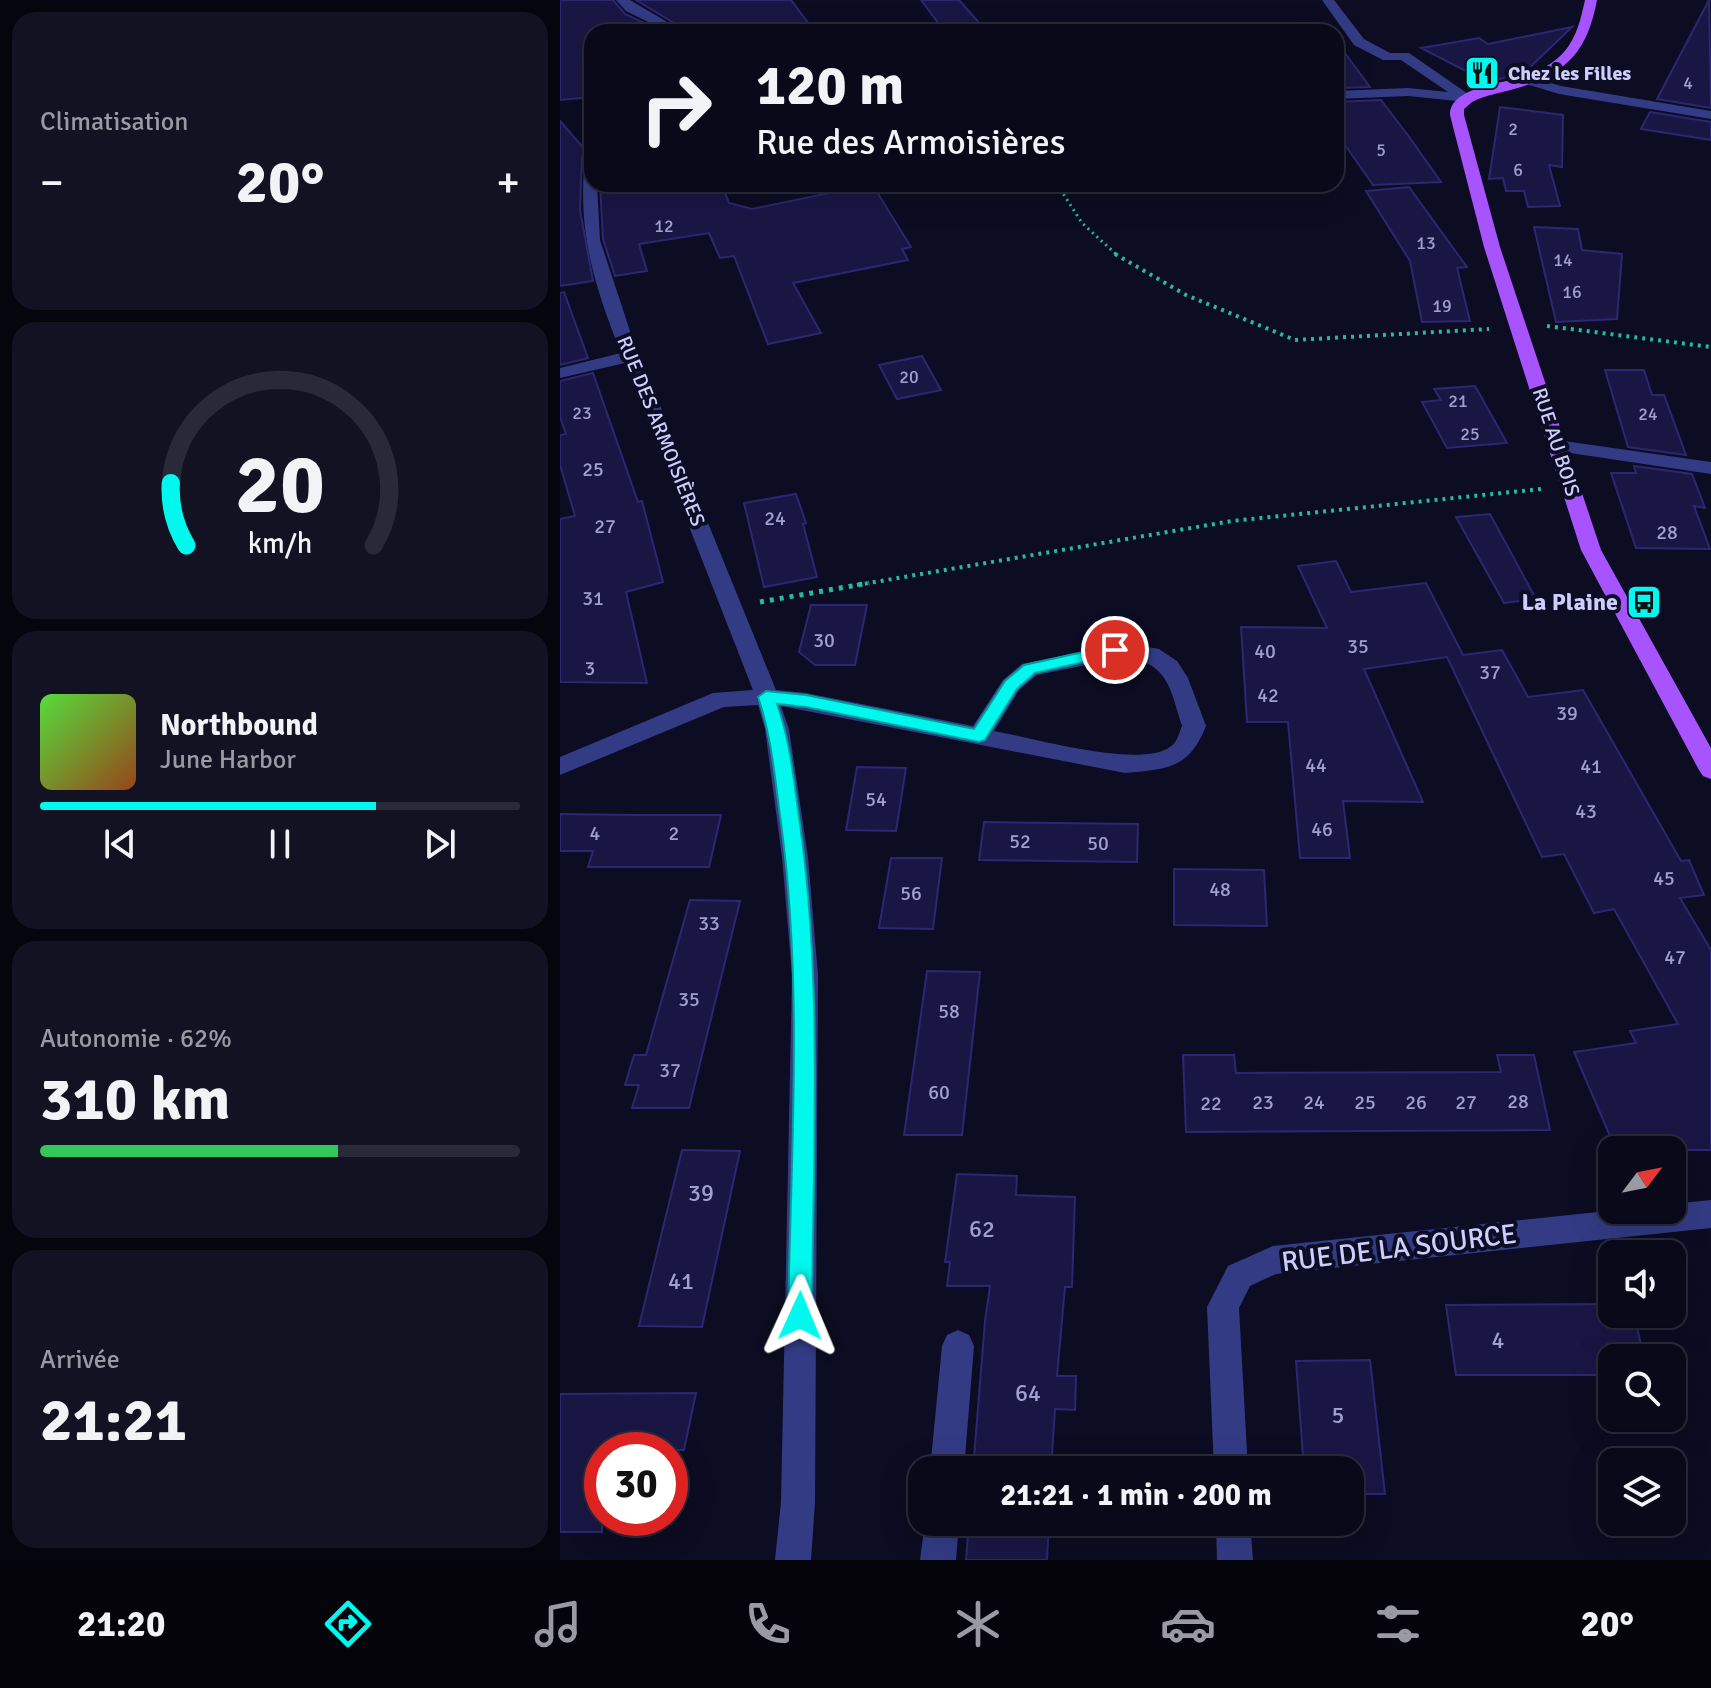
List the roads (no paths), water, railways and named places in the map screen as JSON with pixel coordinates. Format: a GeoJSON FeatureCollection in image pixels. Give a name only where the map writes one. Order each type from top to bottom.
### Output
{"type":"FeatureCollection","features":[{"type":"Feature","properties":{"kind":"main road"},"geometry":{"type":"LineString","coordinates":[[1467,98],[1531,81],[1557,67],[1583,38],[1591,0]]}},
{"type":"Feature","properties":{"kind":"main road","name":"RUE AU BOIS"},"geometry":{"type":"LineString","coordinates":[[1467,98],[1457,108],[1457,115],[1492,247],[1591,550],[1711,770]]}},
{"type":"Feature","properties":{"kind":"street"},"geometry":{"type":"LineString","coordinates":[[1328,0],[1359,42],[1388,57],[1404,56],[1467,98]]}},
{"type":"Feature","properties":{"kind":"street"},"geometry":{"type":"LineString","coordinates":[[629,3],[633,23],[644,24]]}},
{"type":"Feature","properties":{"kind":"street"},"geometry":{"type":"LineString","coordinates":[[1531,81],[1551,89],[1711,115]]}},
{"type":"Feature","properties":{"kind":"street"},"geometry":{"type":"LineString","coordinates":[[1344,95],[1429,92],[1467,98]]}},
{"type":"Feature","properties":{"kind":"street","name":"RUE DES ARMOISIÈRES"},"geometry":{"type":"LineString","coordinates":[[588,192],[592,240],[629,357],[733,609],[777,729],[795,857],[805,975],[798,1502],[793,1560]]}},
{"type":"Feature","properties":{"kind":"street"},"geometry":{"type":"LineString","coordinates":[[560,373],[629,357]]}},
{"type":"Feature","properties":{"kind":"street"},"geometry":{"type":"LineString","coordinates":[[1557,446],[1711,468]]}},
{"type":"Feature","properties":{"kind":"street"},"geometry":{"type":"LineString","coordinates":[[560,767],[721,699],[766,697],[806,701],[979,736],[1141,765],[1165,760],[1183,750],[1194,726],[1177,678],[1169,666],[1151,654],[1126,650],[1030,669],[1011,685],[979,736]]}},
{"type":"Feature","properties":{"kind":"street","name":"RUE DE LA SOURCE"},"geometry":{"type":"LineString","coordinates":[[1230,1456],[1223,1307],[1239,1276],[1273,1260],[1711,1214]]}},
{"type":"Feature","properties":{"kind":"street"},"geometry":{"type":"LineString","coordinates":[[948,1456],[958,1346]]}},
{"type":"Feature","properties":{"kind":"street"},"geometry":{"type":"LineString","coordinates":[[938,1560],[941,1536]]}},
{"type":"Feature","properties":{"kind":"street"},"geometry":{"type":"LineString","coordinates":[[1234,1536],[1235,1560]]}},
{"type":"Feature","properties":{"kind":"place","name":"Chez les Filles"},"geometry":{"type":"Point","coordinates":[1482,73]}},
{"type":"Feature","properties":{"kind":"place","name":"La Plaine"},"geometry":{"type":"Point","coordinates":[1644,602]}}]}
